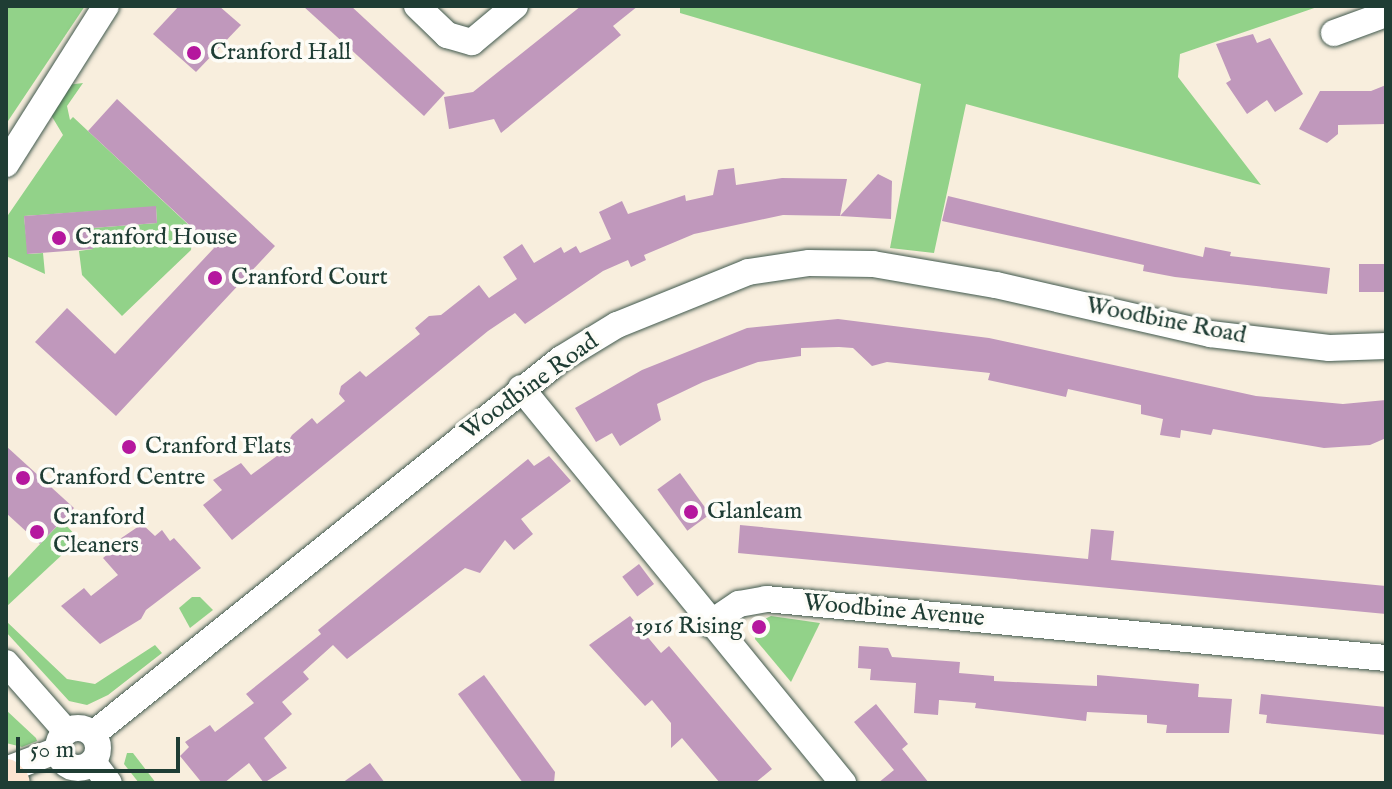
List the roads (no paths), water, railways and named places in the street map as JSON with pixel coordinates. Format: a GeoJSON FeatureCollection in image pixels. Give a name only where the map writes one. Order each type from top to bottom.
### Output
{"type":"FeatureCollection","features":[{"type":"Feature","properties":{"kind":"main road"},"geometry":{"type":"LineString","coordinates":[[6,777],[12,783]]}},
{"type":"Feature","properties":{"kind":"street"},"geometry":{"type":"LineString","coordinates":[[6,164],[106,6]]}},
{"type":"Feature","properties":{"kind":"street"},"geometry":{"type":"LineString","coordinates":[[417,6],[447,35],[472,42],[515,6]]}},
{"type":"Feature","properties":{"kind":"street"},"geometry":{"type":"LineString","coordinates":[[1334,33],[1386,14]]}},
{"type":"Feature","properties":{"kind":"street","name":"Woodbine Road"},"geometry":{"type":"LineString","coordinates":[[93,734],[521,388],[617,325],[689,293],[748,272],[809,263],[873,264],[996,285],[1210,334],[1329,348],[1386,346]]}},
{"type":"Feature","properties":{"kind":"street"},"geometry":{"type":"LineString","coordinates":[[521,388],[709,624],[843,783]]}},
{"type":"Feature","properties":{"kind":"street","name":"Woodbine Avenue"},"geometry":{"type":"LineString","coordinates":[[709,624],[739,604],[766,599],[1386,658]]}},
{"type":"Feature","properties":{"kind":"street"},"geometry":{"type":"LineString","coordinates":[[6,663],[62,740],[68,766],[81,768],[93,762],[98,745],[93,734],[77,727],[62,740],[6,770]]}},
{"type":"Feature","properties":{"kind":"street"},"geometry":{"type":"LineString","coordinates":[[93,762],[109,783]]}},
{"type":"Feature","properties":{"kind":"place","name":"Cranford Hall"},"geometry":{"type":"Point","coordinates":[194,53]}},
{"type":"Feature","properties":{"kind":"place","name":"Cranford House"},"geometry":{"type":"Point","coordinates":[59,238]}},
{"type":"Feature","properties":{"kind":"place","name":"Cranford Court"},"geometry":{"type":"Point","coordinates":[215,278]}},
{"type":"Feature","properties":{"kind":"place","name":"Cranford Flats"},"geometry":{"type":"Point","coordinates":[129,447]}},
{"type":"Feature","properties":{"kind":"place","name":"Cranford Centre"},"geometry":{"type":"Point","coordinates":[23,478]}},
{"type":"Feature","properties":{"kind":"place","name":"Glanleam"},"geometry":{"type":"Point","coordinates":[691,512]}},
{"type":"Feature","properties":{"kind":"place","name":"Cranford Cleaners"},"geometry":{"type":"Point","coordinates":[37,532]}},
{"type":"Feature","properties":{"kind":"place","name":"1916 Rising"},"geometry":{"type":"Point","coordinates":[759,627]}}]}
